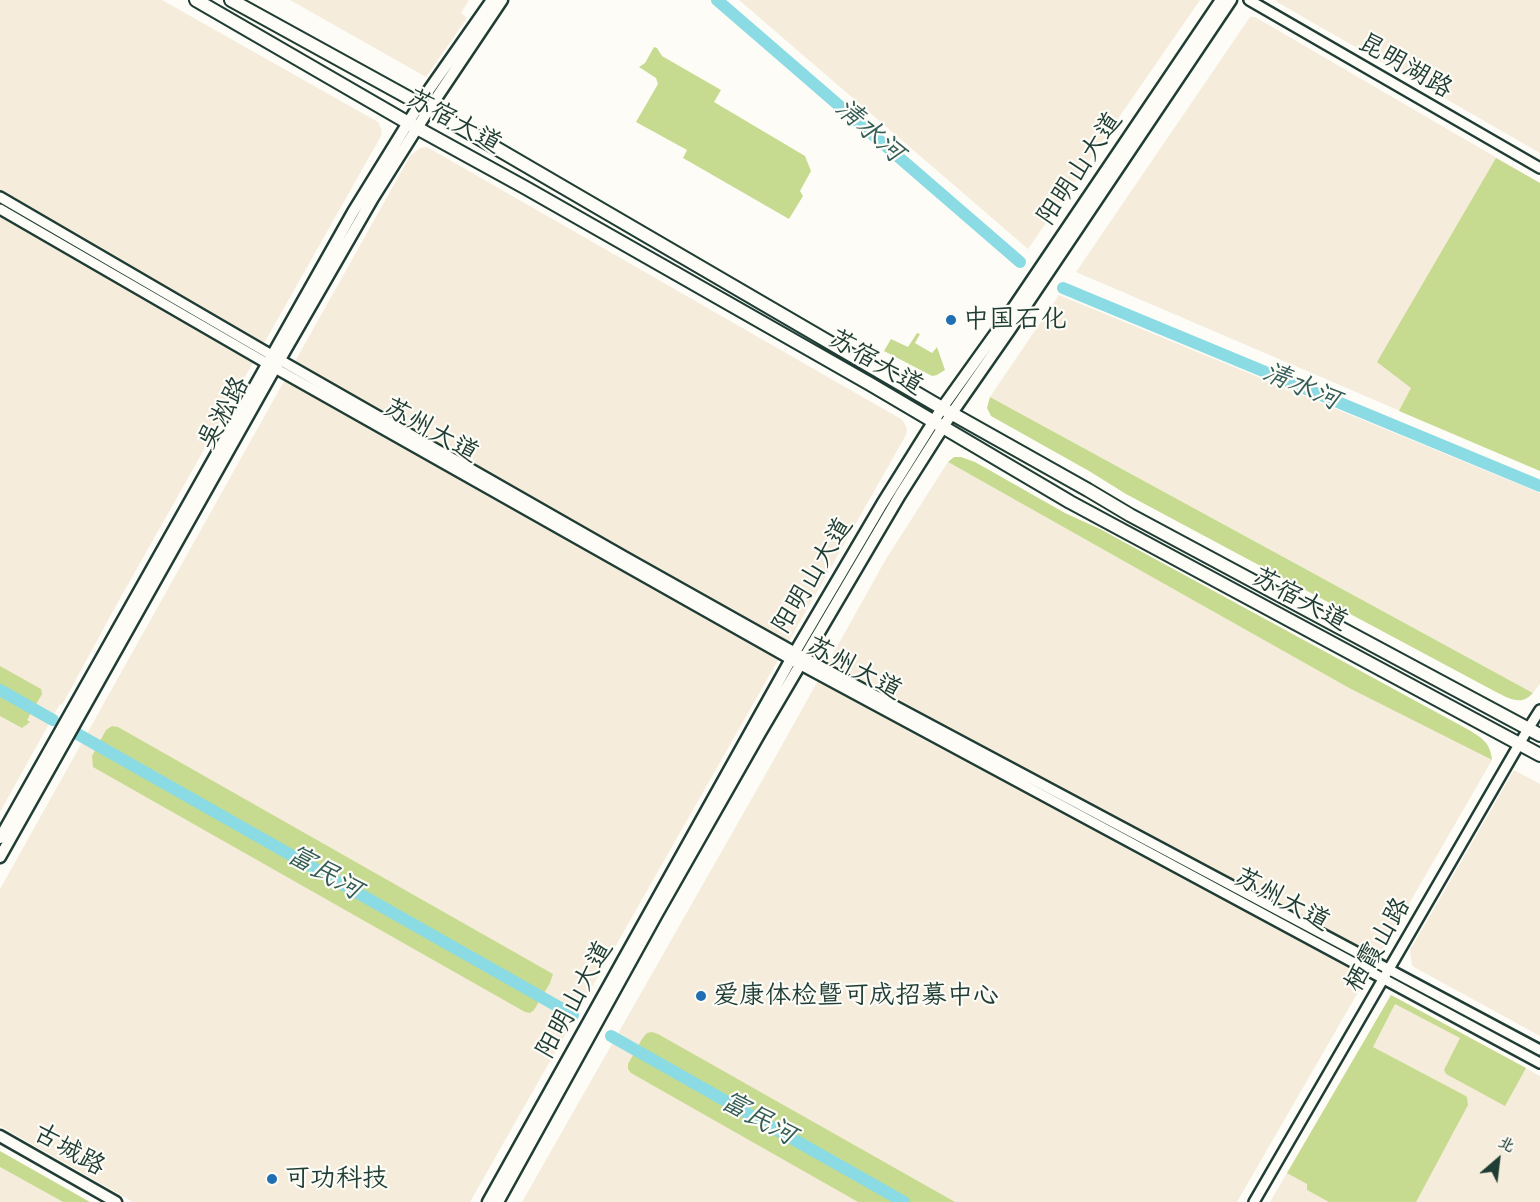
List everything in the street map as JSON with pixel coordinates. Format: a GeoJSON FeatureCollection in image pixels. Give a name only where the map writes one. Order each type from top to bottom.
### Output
{"type":"FeatureCollection","features":[{"type":"Feature","properties":{"kind":"main road","name":"苏宿大道"},"geometry":{"type":"LineString","coordinates":[[196,0],[1070,502],[1540,755]]}},
{"type":"Feature","properties":{"kind":"main road","name":"苏宿大道"},"geometry":{"type":"LineString","coordinates":[[231,0],[424,107],[1130,515],[1540,735]]}},
{"type":"Feature","properties":{"kind":"main road","name":"吴淞路"},"geometry":{"type":"LineString","coordinates":[[0,857],[274,361],[313,280],[353,212],[413,126],[492,0]]}},
{"type":"Feature","properties":{"kind":"main road","name":"吴淞路"},"geometry":{"type":"LineString","coordinates":[[424,107],[502,0]]}},
{"type":"Feature","properties":{"kind":"main road","name":"阳明山大道"},"geometry":{"type":"LineString","coordinates":[[498,1202],[882,504],[938,425],[998,330],[1221,0]]}},
{"type":"Feature","properties":{"kind":"main road","name":"阳明山大道"},"geometry":{"type":"LineString","coordinates":[[947,410],[1009,332],[1231,0]]}},
{"type":"Feature","properties":{"kind":"main road","name":"吴淞路"},"geometry":{"type":"LineString","coordinates":[[0,838],[274,361]]}},
{"type":"Feature","properties":{"kind":"main road","name":"阳明山大道"},"geometry":{"type":"LineString","coordinates":[[488,1202],[798,658]]}},
{"type":"Feature","properties":{"kind":"main road","name":"古城路"},"geometry":{"type":"LineString","coordinates":[[0,1136],[116,1202]]}},
{"type":"Feature","properties":{"kind":"main road","name":"古城路"},"geometry":{"type":"LineString","coordinates":[[0,1142],[108,1202]]}},
{"type":"Feature","properties":{"kind":"street","name":"昆明湖路"},"geometry":{"type":"LineString","coordinates":[[1249,0],[1540,168]]}},
{"type":"Feature","properties":{"kind":"street","name":"苏州大道"},"geometry":{"type":"LineString","coordinates":[[0,197],[274,361]]}},
{"type":"Feature","properties":{"kind":"street","name":"苏州大道"},"geometry":{"type":"LineString","coordinates":[[0,209],[274,361],[798,658],[1540,1063]]}},
{"type":"Feature","properties":{"kind":"street","name":"苏州大道"},"geometry":{"type":"LineString","coordinates":[[798,658],[1540,1050]]}},
{"type":"Feature","properties":{"kind":"street","name":"栖霞山路"},"geometry":{"type":"LineString","coordinates":[[1254,1202],[1540,710]]}},
{"type":"Feature","properties":{"kind":"shaded area"},"geometry":{"type":"Polygon","coordinates":[[[0,0],[162,0],[378,122],[382,130],[381,136],[0,812],[0,0]]]}},
{"type":"Feature","properties":{"kind":"shaded area"},"geometry":{"type":"Polygon","coordinates":[[[290,0],[469,0],[461,13],[467,18],[426,77],[290,0]]]}},
{"type":"Feature","properties":{"kind":"shaded area"},"geometry":{"type":"Polygon","coordinates":[[[739,0],[1200,0],[1028,249],[739,0]]]}},
{"type":"Feature","properties":{"kind":"shaded area"},"geometry":{"type":"Polygon","coordinates":[[[1276,0],[1540,0],[1540,153],[1277,2],[1276,0]]]}},
{"type":"Feature","properties":{"kind":"shaded area"},"geometry":{"type":"Polygon","coordinates":[[[1250,17],[1255,17],[1540,183],[1540,471],[1076,272],[1250,17]]]}},
{"type":"Feature","properties":{"kind":"shaded area"},"geometry":{"type":"Polygon","coordinates":[[[427,147],[901,419],[907,429],[906,435],[470,1202],[133,1202],[0,1126],[0,889],[410,156],[420,148],[427,147]]]}},
{"type":"Feature","properties":{"kind":"shaded area"},"geometry":{"type":"Polygon","coordinates":[[[1059,295],[1540,493],[1540,684],[1533,693],[990,397],[1059,295]]]}},
{"type":"Feature","properties":{"kind":"shaded area"},"geometry":{"type":"Polygon","coordinates":[[[948,462],[1349,688],[1492,760],[1237,1202],[522,1202],[886,559],[948,462]]]}},
{"type":"Feature","properties":{"kind":"shaded area"},"geometry":{"type":"Polygon","coordinates":[[[1514,770],[1540,784],[1540,1036],[1412,966],[1410,950],[1514,770]]]}},
{"type":"Feature","properties":{"kind":"shaded area"},"geometry":{"type":"Polygon","coordinates":[[[1391,995],[1540,1076],[1540,1202],[1270,1202],[1391,995]]]}},
{"type":"Feature","properties":{"kind":"shaded area"},"geometry":{"type":"Polygon","coordinates":[[[0,1167],[63,1202],[0,1202],[0,1167]]]}},
{"type":"Feature","properties":{"kind":"green space"},"geometry":{"type":"Polygon","coordinates":[[[654,47],[662,56],[721,90],[714,102],[805,156],[811,171],[800,191],[803,196],[789,219],[683,158],[687,150],[636,122],[658,84],[656,78],[639,67],[645,63],[654,47]]]}},
{"type":"Feature","properties":{"kind":"green space"},"geometry":{"type":"Polygon","coordinates":[[[1496,158],[1540,183],[1540,471],[1399,411],[1411,388],[1377,362],[1496,158]]]}},
{"type":"Feature","properties":{"kind":"green space"},"geometry":{"type":"Polygon","coordinates":[[[917,333],[920,334],[915,343],[932,353],[937,347],[945,370],[937,375],[932,376],[884,351],[891,339],[908,347],[917,333]]]}},
{"type":"Feature","properties":{"kind":"green space"},"geometry":{"type":"Polygon","coordinates":[[[990,397],[1533,693],[1520,700],[1501,695],[1126,494],[991,416],[987,408],[990,397]]]}},
{"type":"Feature","properties":{"kind":"green space"},"geometry":{"type":"Polygon","coordinates":[[[954,457],[975,462],[1065,513],[1100,529],[1469,730],[1485,742],[1490,749],[1492,760],[1349,688],[948,462],[954,457]]]}},
{"type":"Feature","properties":{"kind":"green space"},"geometry":{"type":"Polygon","coordinates":[[[0,666],[41,689],[42,694],[27,720],[30,722],[22,728],[0,716],[0,666]]]}},
{"type":"Feature","properties":{"kind":"green space"},"geometry":{"type":"Polygon","coordinates":[[[112,726],[118,727],[553,974],[534,1010],[530,1013],[525,1012],[93,767],[92,756],[106,730],[112,726]]]}},
{"type":"Feature","properties":{"kind":"green space"},"geometry":{"type":"Polygon","coordinates":[[[1391,995],[1526,1068],[1505,1106],[1446,1074],[1444,1070],[1460,1038],[1395,1004],[1373,1047],[1464,1095],[1467,1097],[1468,1105],[1416,1202],[1329,1202],[1307,1190],[1307,1184],[1287,1173],[1391,995]]]}},
{"type":"Feature","properties":{"kind":"green space"},"geometry":{"type":"Polygon","coordinates":[[[652,1032],[955,1202],[858,1202],[631,1073],[628,1064],[642,1039],[647,1033],[652,1032]]]}},
{"type":"Feature","properties":{"kind":"green space"},"geometry":{"type":"Polygon","coordinates":[[[0,1151],[90,1202],[63,1202],[0,1167],[0,1151]]]}},
{"type":"Feature","properties":{"kind":"waterway","name":"清水河"},"geometry":{"type":"LineString","coordinates":[[717,0],[1020,262]]}},
{"type":"Feature","properties":{"kind":"waterway","name":"清水河"},"geometry":{"type":"LineString","coordinates":[[1063,288],[1540,486]]}},
{"type":"Feature","properties":{"kind":"waterway","name":"富民河"},"geometry":{"type":"LineString","coordinates":[[0,690],[53,720]]}},
{"type":"Feature","properties":{"kind":"waterway","name":"富民河"},"geometry":{"type":"LineString","coordinates":[[74,732],[573,1015]]}},
{"type":"Feature","properties":{"kind":"waterway","name":"富民河"},"geometry":{"type":"LineString","coordinates":[[611,1036],[904,1202]]}},
{"type":"Feature","properties":{"kind":"place","name":"中国石化"},"geometry":{"type":"Point","coordinates":[951,320]}},
{"type":"Feature","properties":{"kind":"place","name":"爱康体检暨可成招募中心"},"geometry":{"type":"Point","coordinates":[701,996]}},
{"type":"Feature","properties":{"kind":"place","name":"可功科技"},"geometry":{"type":"Point","coordinates":[272,1179]}}]}
